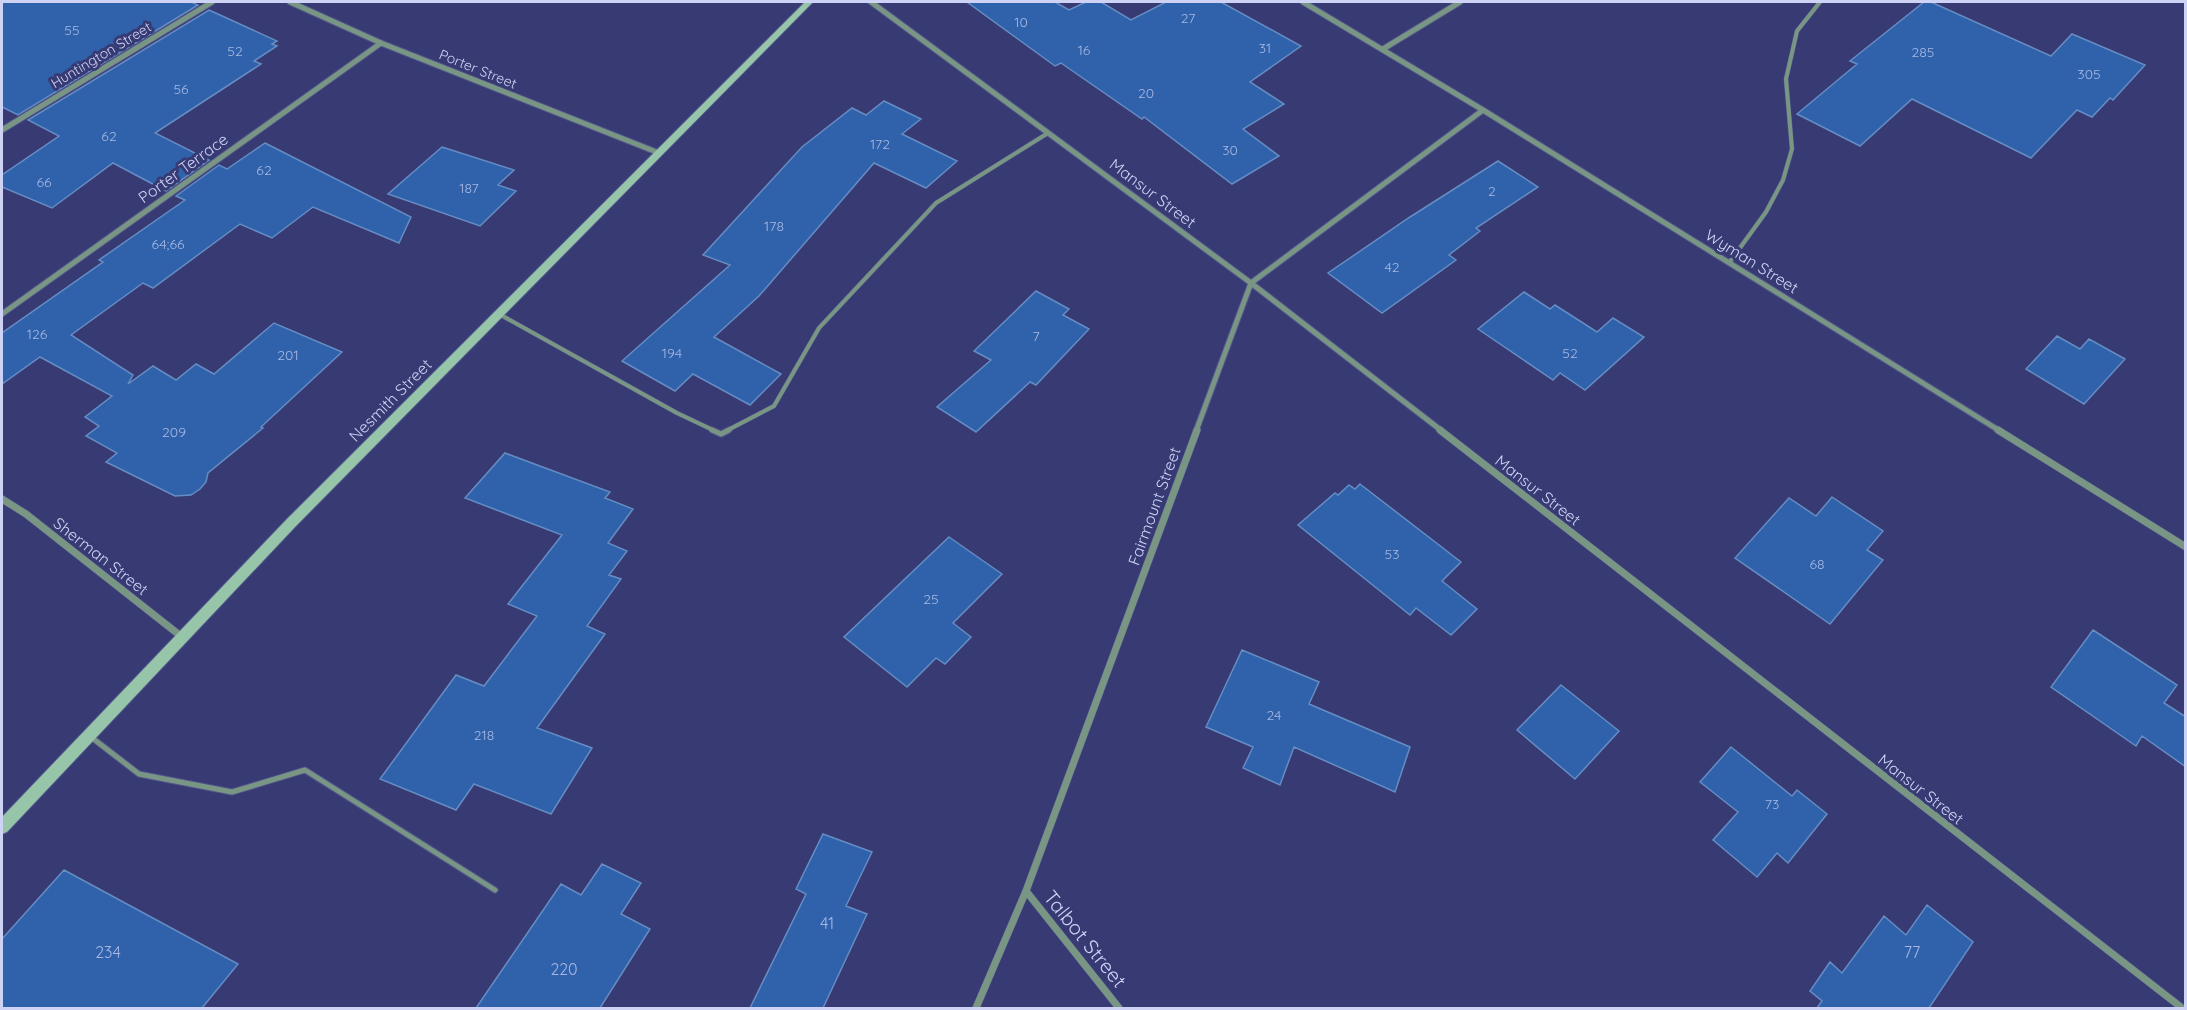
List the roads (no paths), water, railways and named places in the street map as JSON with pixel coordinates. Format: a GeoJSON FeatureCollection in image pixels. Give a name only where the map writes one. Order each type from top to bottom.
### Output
{"type":"FeatureCollection","features":[{"type":"Feature","properties":{"kind":"main road","name":"Nesmith Street"},"geometry":{"type":"LineString","coordinates":[[2,827],[291,523],[809,2]]}},
{"type":"Feature","properties":{"kind":"street","name":"Huntington Street"},"geometry":{"type":"LineString","coordinates":[[2,130],[212,2]]}},
{"type":"Feature","properties":{"kind":"street","name":"Porter Street"},"geometry":{"type":"LineString","coordinates":[[290,2],[381,43],[659,153]]}},
{"type":"Feature","properties":{"kind":"street","name":"Mansur Street"},"geometry":{"type":"LineString","coordinates":[[871,2],[1251,283],[2182,1008]]}},
{"type":"Feature","properties":{"kind":"street","name":"Wyman Street"},"geometry":{"type":"LineString","coordinates":[[1303,2],[1483,110],[2186,547]]}},
{"type":"Feature","properties":{"kind":"street"},"geometry":{"type":"LineString","coordinates":[[1383,49],[1460,2]]}},
{"type":"Feature","properties":{"kind":"street","name":"Porter Terrace"},"geometry":{"type":"LineString","coordinates":[[2,314],[381,43]]}},
{"type":"Feature","properties":{"kind":"street"},"geometry":{"type":"LineString","coordinates":[[1251,283],[1483,110]]}},
{"type":"Feature","properties":{"kind":"street","name":"Fairmount Street"},"geometry":{"type":"LineString","coordinates":[[976,1008],[1026,891],[1251,283]]}},
{"type":"Feature","properties":{"kind":"street","name":"Sherman Street"},"geometry":{"type":"LineString","coordinates":[[2,499],[26,514],[182,637]]}},
{"type":"Feature","properties":{"kind":"street","name":"Talbot Street"},"geometry":{"type":"LineString","coordinates":[[1026,891],[1119,1008]]}},
{"type":"Feature","properties":{"kind":"lane"},"geometry":{"type":"LineString","coordinates":[[1729,263],[1766,212],[1783,180],[1792,149],[1786,79],[1797,31],[1820,2]]}},
{"type":"Feature","properties":{"kind":"lane"},"geometry":{"type":"LineString","coordinates":[[499,314],[677,413],[721,434],[774,406],[819,328],[936,202],[1048,133]]}},
{"type":"Feature","properties":{"kind":"lane"},"geometry":{"type":"LineString","coordinates":[[89,736],[139,774],[232,792],[305,770],[495,890]]}}]}
